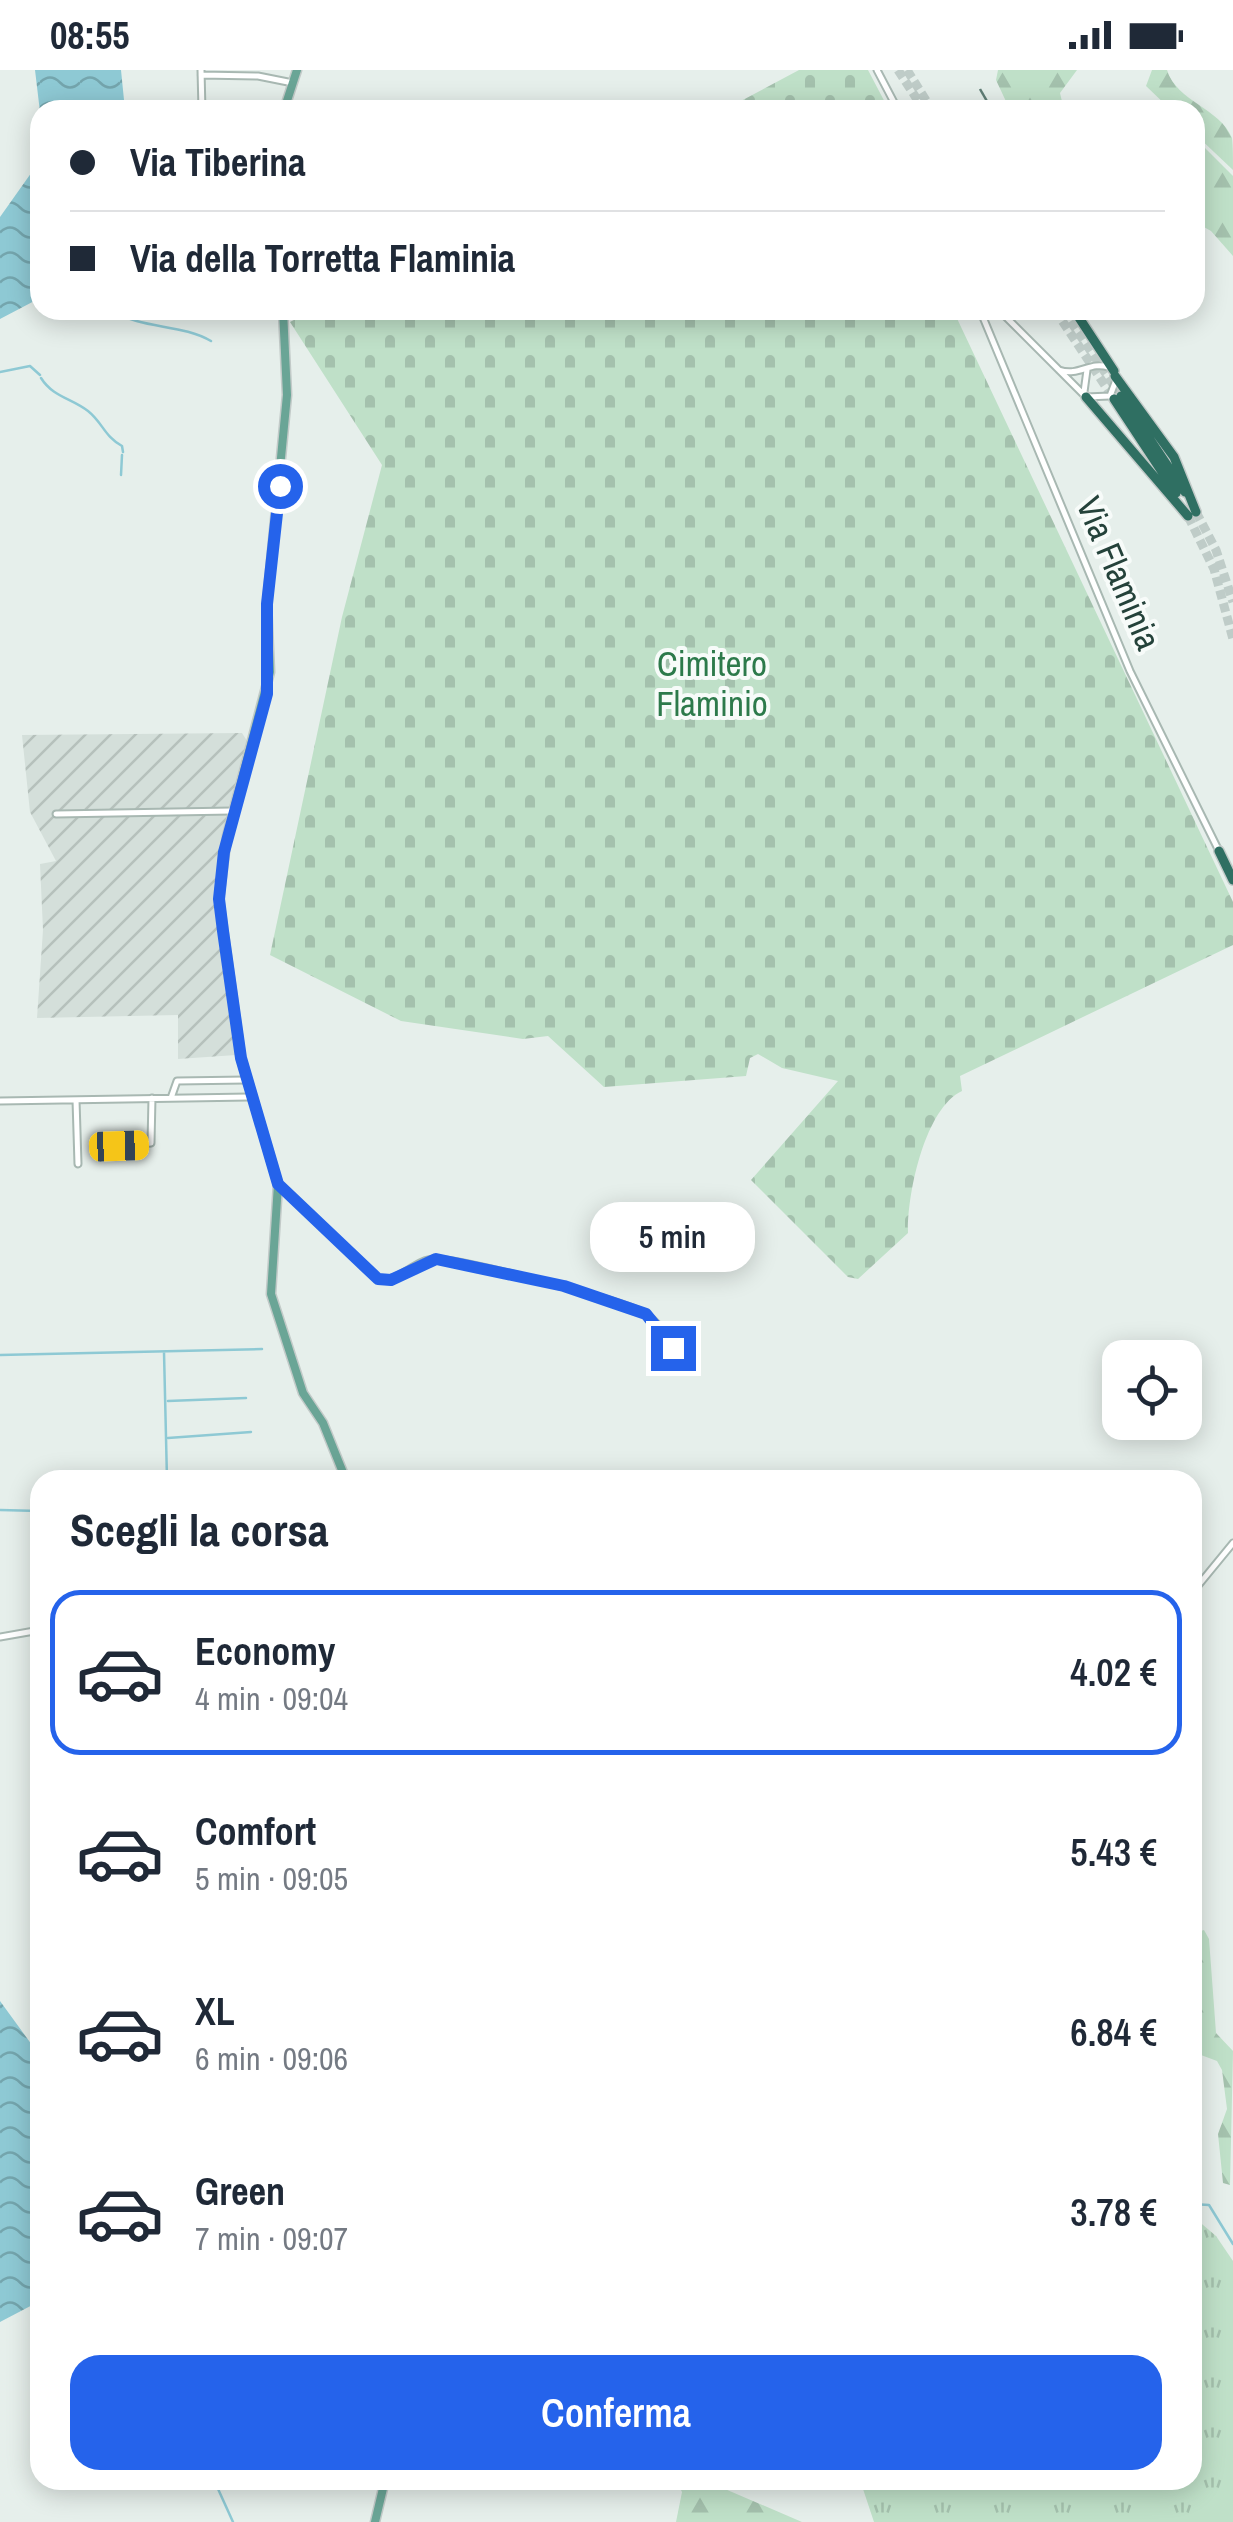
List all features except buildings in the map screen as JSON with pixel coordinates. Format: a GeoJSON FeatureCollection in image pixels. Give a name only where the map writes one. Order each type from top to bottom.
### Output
{"type":"FeatureCollection","features":[{"type":"Feature","properties":{"kind":"highway"},"geometry":{"type":"LineString","coordinates":[[1080,320],[1174,457],[1192,514]]}},
{"type":"Feature","properties":{"kind":"highway"},"geometry":{"type":"LineString","coordinates":[[1086,396],[1192,514]]}},
{"type":"Feature","properties":{"kind":"highway"},"geometry":{"type":"LineString","coordinates":[[1117,398],[1192,514]]}},
{"type":"Feature","properties":{"kind":"highway"},"geometry":{"type":"LineString","coordinates":[[1219,852],[1233,855]]}},
{"type":"Feature","properties":{"kind":"highway"},"geometry":{"type":"LineString","coordinates":[[1219,852],[1233,880]]}},
{"type":"Feature","properties":{"kind":"main road"},"geometry":{"type":"LineString","coordinates":[[287,100],[298,70]]}},
{"type":"Feature","properties":{"kind":"main road"},"geometry":{"type":"LineString","coordinates":[[283,320],[287,395],[267,604],[268,683],[235,810],[219,899],[249,1096],[278,1184],[271,1294],[303,1394],[322,1424],[342,1470]]}},
{"type":"Feature","properties":{"kind":"main road"},"geometry":{"type":"LineString","coordinates":[[374,2522],[383,2490]]}},
{"type":"Feature","properties":{"kind":"street"},"geometry":{"type":"LineString","coordinates":[[876,70],[892,100]]}},
{"type":"Feature","properties":{"kind":"street"},"geometry":{"type":"LineString","coordinates":[[202,100],[201,72],[258,76],[292,84]]}},
{"type":"Feature","properties":{"kind":"street","name":"Via Flaminia"},"geometry":{"type":"LineString","coordinates":[[984,320],[1130,671],[1219,852]]}},
{"type":"Feature","properties":{"kind":"street"},"geometry":{"type":"LineString","coordinates":[[990,334],[991,320]]}},
{"type":"Feature","properties":{"kind":"street"},"geometry":{"type":"LineString","coordinates":[[1010,320],[1018,328],[1060,370],[1086,396],[1110,396],[1115,374],[1103,364],[1074,374],[1060,370]]}},
{"type":"Feature","properties":{"kind":"street"},"geometry":{"type":"LineString","coordinates":[[1086,396],[1082,382],[1089,368]]}},
{"type":"Feature","properties":{"kind":"street"},"geometry":{"type":"LineString","coordinates":[[56,814],[235,810]]}},
{"type":"Feature","properties":{"kind":"street"},"geometry":{"type":"LineString","coordinates":[[171,1098],[177,1081],[246,1080]]}},
{"type":"Feature","properties":{"kind":"street"},"geometry":{"type":"LineString","coordinates":[[0,1102],[249,1096]]}},
{"type":"Feature","properties":{"kind":"street"},"geometry":{"type":"LineString","coordinates":[[119,1146],[150,1144],[152,1098]]}},
{"type":"Feature","properties":{"kind":"street"},"geometry":{"type":"LineString","coordinates":[[76,1100],[78,1164]]}},
{"type":"Feature","properties":{"kind":"street"},"geometry":{"type":"LineString","coordinates":[[278,1184],[378,1279],[391,1280],[436,1259],[574,1289],[646,1314],[673,1348],[675,1366]]}},
{"type":"Feature","properties":{"kind":"street"},"geometry":{"type":"LineString","coordinates":[[1202,1581],[1233,1543]]}},
{"type":"Feature","properties":{"kind":"street"},"geometry":{"type":"LineString","coordinates":[[0,1637],[30,1632]]}},
{"type":"Feature","properties":{"kind":"shaded area"},"geometry":{"type":"Polygon","coordinates":[[[242,733],[249,744],[221,845],[214,903],[236,1055],[178,1059],[178,1015],[37,1018],[43,930],[40,864],[56,861],[30,812],[22,735],[242,733]]]}},
{"type":"Feature","properties":{"kind":"green space"},"geometry":{"type":"Polygon","coordinates":[[[799,70],[868,70],[884,100],[743,100],[799,70]]]}},
{"type":"Feature","properties":{"kind":"green space"},"geometry":{"type":"Polygon","coordinates":[[[998,70],[1077,70],[1060,93],[1062,100],[1005,100],[996,80],[998,70]]]}},
{"type":"Feature","properties":{"kind":"green space"},"geometry":{"type":"Polygon","coordinates":[[[1152,70],[1167,70],[1172,81],[1193,100],[1161,100],[1146,86],[1152,70]]]}},
{"type":"Feature","properties":{"kind":"green space"},"geometry":{"type":"Polygon","coordinates":[[[1205,109],[1232,138],[1233,170],[1205,143],[1205,109]]]}},
{"type":"Feature","properties":{"kind":"green space"},"geometry":{"type":"Polygon","coordinates":[[[1205,148],[1233,176],[1233,256],[1205,228],[1205,148]]]}},
{"type":"Feature","properties":{"kind":"green space","name":"Cimitero Flaminio"},"geometry":{"type":"Polygon","coordinates":[[[958,320],[1233,902],[1233,945],[960,1076],[962,1091],[938,1115],[921,1154],[908,1233],[858,1279],[848,1277],[751,1180],[838,1081],[782,1068],[758,1054],[750,1058],[746,1076],[604,1087],[548,1036],[523,1039],[401,1021],[270,955],[342,617],[382,465],[290,322],[958,320]]]}},
{"type":"Feature","properties":{"kind":"green space"},"geometry":{"type":"Polygon","coordinates":[[[1202,1931],[1209,1939],[1216,2033],[1233,2051],[1230,2185],[1223,2183],[1218,2134],[1227,2109],[1222,2070],[1217,2061],[1202,2055],[1202,1931]]]}},
{"type":"Feature","properties":{"kind":"green space"},"geometry":{"type":"Polygon","coordinates":[[[1202,2224],[1216,2236],[1233,2261],[1233,2522],[874,2522],[863,2490],[1202,2490],[1202,2224]]]}},
{"type":"Feature","properties":{"kind":"green space"},"geometry":{"type":"Polygon","coordinates":[[[727,2490],[802,2522],[676,2522],[682,2492],[727,2490]]]}},
{"type":"Feature","properties":{"kind":"water"},"geometry":{"type":"Polygon","coordinates":[[[35,70],[121,70],[124,100],[39,100],[35,70]]]}},
{"type":"Feature","properties":{"kind":"water"},"geometry":{"type":"Polygon","coordinates":[[[30,175],[30,303],[0,319],[0,217],[30,175]]]}},
{"type":"Feature","properties":{"kind":"water"},"geometry":{"type":"Polygon","coordinates":[[[0,2001],[30,2042],[30,2306],[0,2322],[0,2001]]]}},
{"type":"Feature","properties":{"kind":"waterway"},"geometry":{"type":"LineString","coordinates":[[133,320],[187,331],[211,341]]}},
{"type":"Feature","properties":{"kind":"waterway"},"geometry":{"type":"LineString","coordinates":[[0,372],[30,366],[40,375]]}},
{"type":"Feature","properties":{"kind":"waterway"},"geometry":{"type":"LineString","coordinates":[[41,378],[57,393],[88,411],[122,446],[123,452]]}},
{"type":"Feature","properties":{"kind":"waterway"},"geometry":{"type":"LineString","coordinates":[[121,475],[122,455]]}},
{"type":"Feature","properties":{"kind":"waterway"},"geometry":{"type":"LineString","coordinates":[[0,1355],[262,1349]]}},
{"type":"Feature","properties":{"kind":"waterway"},"geometry":{"type":"LineString","coordinates":[[164,1352],[167,1470]]}},
{"type":"Feature","properties":{"kind":"waterway"},"geometry":{"type":"LineString","coordinates":[[168,1401],[246,1398]]}},
{"type":"Feature","properties":{"kind":"waterway"},"geometry":{"type":"LineString","coordinates":[[168,1438],[251,1432]]}},
{"type":"Feature","properties":{"kind":"waterway"},"geometry":{"type":"LineString","coordinates":[[0,1510],[30,1511]]}},
{"type":"Feature","properties":{"kind":"waterway"},"geometry":{"type":"LineString","coordinates":[[1202,2205],[1209,2205],[1233,2244]]}},
{"type":"Feature","properties":{"kind":"waterway"},"geometry":{"type":"LineString","coordinates":[[219,2490],[233,2522]]}},
{"type":"Feature","properties":{"kind":"tunnel"},"geometry":{"type":"LineString","coordinates":[[898,70],[918,100]]}},
{"type":"Feature","properties":{"kind":"tunnel"},"geometry":{"type":"LineString","coordinates":[[907,70],[926,100]]}},
{"type":"Feature","properties":{"kind":"tunnel"},"geometry":{"type":"LineString","coordinates":[[1062,320],[1114,399]]}},
{"type":"Feature","properties":{"kind":"tunnel"},"geometry":{"type":"LineString","coordinates":[[1070,320],[1121,396]]}},
{"type":"Feature","properties":{"kind":"tunnel"},"geometry":{"type":"LineString","coordinates":[[1196,512],[1216,550],[1233,602]]}},
{"type":"Feature","properties":{"kind":"tunnel"},"geometry":{"type":"LineString","coordinates":[[1188,516],[1214,569],[1233,639]]}},
{"type":"Feature","properties":{"kind":"railway"},"geometry":{"type":"LineString","coordinates":[[980,89],[986,100]]}},
{"type":"Feature","properties":{"kind":"route"},"geometry":{"type":"LineString","coordinates":[[280,486],[267,604],[267,694],[227,836],[219,899],[241,1058],[251,1106],[278,1184],[378,1279],[391,1280],[422,1262],[436,1259],[564,1286],[646,1314],[673,1348]]}}]}
